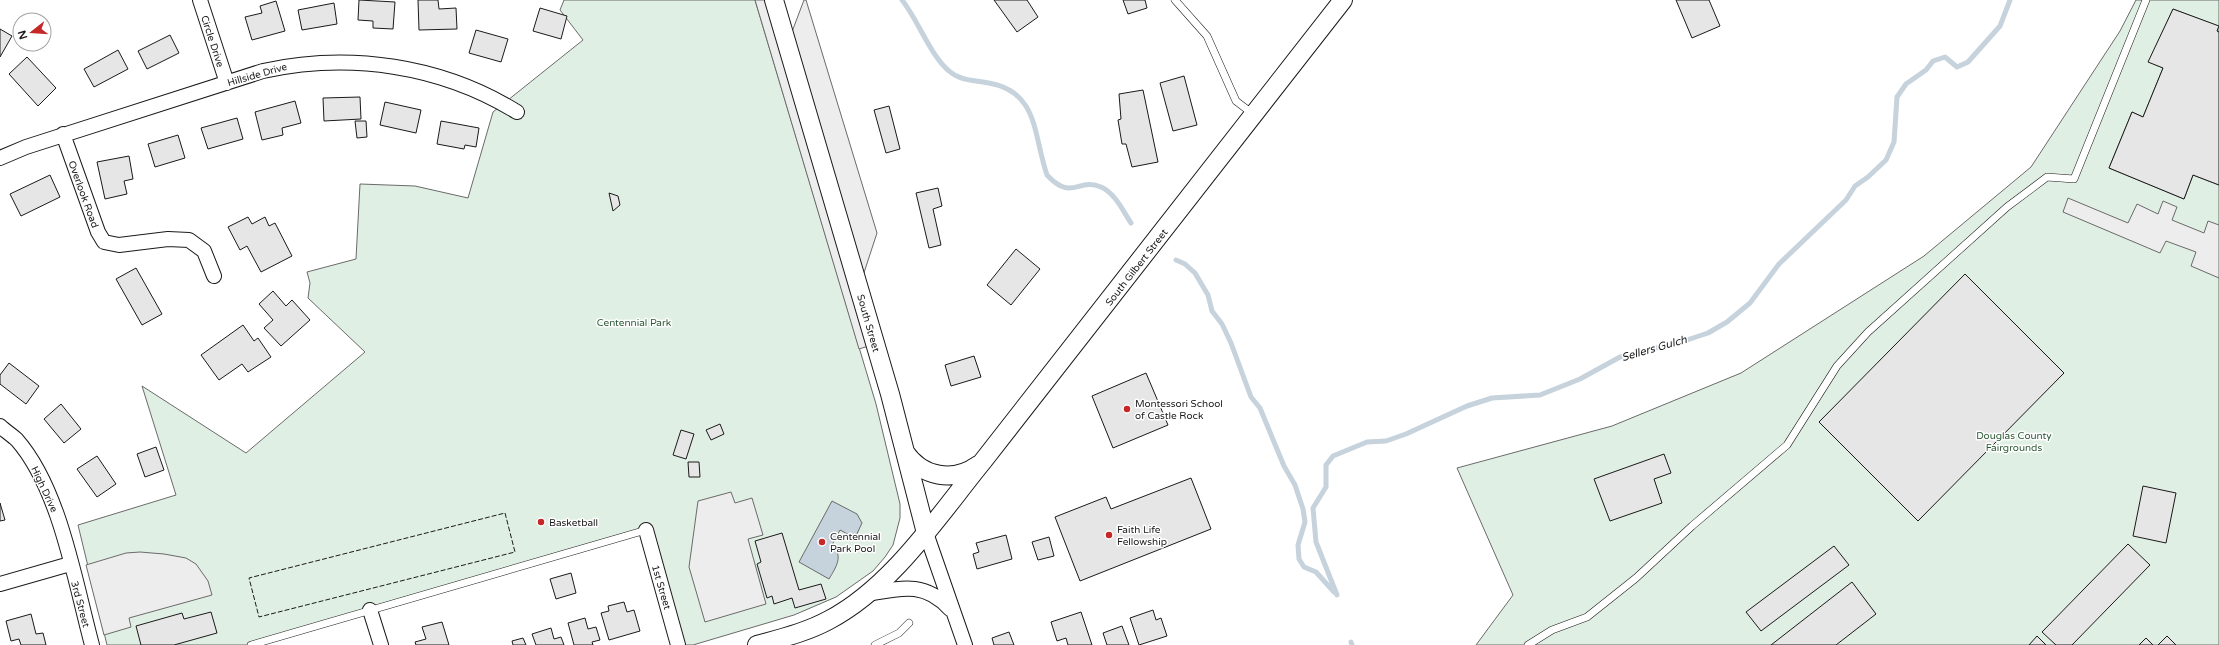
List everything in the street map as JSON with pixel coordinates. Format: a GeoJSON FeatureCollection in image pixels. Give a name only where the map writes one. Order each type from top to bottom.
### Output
{"type":"FeatureCollection","features":[{"type":"Feature","properties":{"kind":"street","name":"Circle Drive"},"geometry":{"type":"LineString","coordinates":[[200,0],[227,83]]}},
{"type":"Feature","properties":{"kind":"street","name":"South Street"},"geometry":{"type":"LineString","coordinates":[[774,0],[890,394],[926,533],[965,645]]}},
{"type":"Feature","properties":{"kind":"street","name":"South Gilbert Street"},"geometry":{"type":"LineString","coordinates":[[758,645],[800,633],[823,623],[845,611],[883,581],[926,533],[1133,271],[1343,0]]}},
{"type":"Feature","properties":{"kind":"street","name":"Hillside Drive"},"geometry":{"type":"LineString","coordinates":[[0,158],[63,134],[227,83],[290,65],[319,62],[375,64],[405,68],[446,80],[487,95],[517,112]]}},
{"type":"Feature","properties":{"kind":"street","name":"Overlook Road"},"geometry":{"type":"LineString","coordinates":[[63,134],[98,232],[104,242],[119,245],[168,239],[189,240],[204,251],[214,276]]}},
{"type":"Feature","properties":{"kind":"street","name":"High Drive"},"geometry":{"type":"LineString","coordinates":[[0,426],[16,439],[44,485],[57,513],[70,564]]}},
{"type":"Feature","properties":{"kind":"street"},"geometry":{"type":"LineString","coordinates":[[904,451],[916,466],[936,475],[948,476],[960,474],[983,461]]}},
{"type":"Feature","properties":{"kind":"street","name":"1st Street"},"geometry":{"type":"LineString","coordinates":[[646,530],[678,645]]}},
{"type":"Feature","properties":{"kind":"street"},"geometry":{"type":"LineString","coordinates":[[0,584],[70,564]]}},
{"type":"Feature","properties":{"kind":"street","name":"3rd Street"},"geometry":{"type":"LineString","coordinates":[[70,564],[92,645]]}},
{"type":"Feature","properties":{"kind":"street"},"geometry":{"type":"LineString","coordinates":[[868,594],[902,588],[923,590],[939,598],[953,613]]}},
{"type":"Feature","properties":{"kind":"street"},"geometry":{"type":"LineString","coordinates":[[370,610],[381,645]]}},
{"type":"Feature","properties":{"kind":"lane"},"geometry":{"type":"LineString","coordinates":[[1174,0],[1206,36],[1236,101],[1254,116]]}},
{"type":"Feature","properties":{"kind":"lane"},"geometry":{"type":"LineString","coordinates":[[1528,645],[1552,630],[1587,617],[1636,578],[1692,526],[1787,445],[1837,366],[1868,332],[2007,207],[2047,177],[2074,179],[2146,0]]}},
{"type":"Feature","properties":{"kind":"lane"},"geometry":{"type":"LineString","coordinates":[[252,645],[646,530]]}},
{"type":"Feature","properties":{"kind":"lane"},"geometry":{"type":"LineString","coordinates":[[875,645],[899,633],[909,623]]}},
{"type":"Feature","properties":{"kind":"green space","name":"Centennial Park"},"geometry":{"type":"Polygon","coordinates":[[[564,0],[755,0],[876,404],[900,504],[900,518],[893,545],[885,557],[873,571],[836,597],[794,615],[693,645],[678,645],[646,530],[251,645],[107,645],[78,525],[176,495],[142,386],[246,453],[365,352],[308,298],[310,283],[307,272],[356,259],[360,184],[415,186],[468,198],[493,112],[583,40],[560,10],[564,0]]]}},
{"type":"Feature","properties":{"kind":"green space","name":"Douglas County Fairgrounds"},"geometry":{"type":"Polygon","coordinates":[[[2136,0],[2219,0],[2219,32],[2217,31],[2218,26],[2173,9],[2149,62],[2163,68],[2143,117],[2132,112],[2109,168],[2184,199],[2193,175],[2219,185],[2219,645],[1476,645],[1513,595],[1457,468],[1612,426],[1741,373],[1924,256],[2031,167],[2120,31],[2136,0]]]}},
{"type":"Feature","properties":{"kind":"shaded area"},"geometry":{"type":"Polygon","coordinates":[[[755,0],[774,0],[787,45],[804,0],[806,0],[877,233],[859,288],[875,344],[859,349],[755,0]]]}},
{"type":"Feature","properties":{"kind":"shaded area"},"geometry":{"type":"Polygon","coordinates":[[[2068,198],[2128,223],[2137,204],[2158,214],[2163,201],[2177,207],[2172,220],[2204,233],[2208,221],[2219,225],[2219,278],[2191,266],[2196,252],[2166,241],[2160,253],[2063,212],[2068,198]]]}},
{"type":"Feature","properties":{"kind":"shaded area"},"geometry":{"type":"Polygon","coordinates":[[[731,492],[735,503],[752,498],[763,535],[748,539],[766,604],[705,622],[689,567],[698,501],[731,492]]]}},
{"type":"Feature","properties":{"kind":"shaded area","name":"Centennial Park Pool"},"geometry":{"type":"Polygon","coordinates":[[[832,501],[857,514],[862,523],[855,538],[840,530],[832,545],[838,553],[838,562],[829,579],[799,562],[832,501]]]}},
{"type":"Feature","properties":{"kind":"shaded area"},"geometry":{"type":"Polygon","coordinates":[[[140,552],[186,558],[196,564],[208,581],[212,595],[129,618],[131,627],[104,635],[86,565],[126,553],[140,552]]]}},
{"type":"Feature","properties":{"kind":"building"},"geometry":{"type":"Polygon","coordinates":[[[359,0],[395,2],[393,29],[373,28],[373,21],[358,20],[359,0]]]}},
{"type":"Feature","properties":{"kind":"building"},"geometry":{"type":"Polygon","coordinates":[[[418,0],[438,0],[439,9],[456,8],[457,29],[419,30],[418,0]]]}},
{"type":"Feature","properties":{"kind":"building"},"geometry":{"type":"Polygon","coordinates":[[[994,0],[1027,0],[1038,17],[1017,32],[994,0]]]}},
{"type":"Feature","properties":{"kind":"building"},"geometry":{"type":"Polygon","coordinates":[[[1123,0],[1145,0],[1147,8],[1128,14],[1123,0]]]}},
{"type":"Feature","properties":{"kind":"building"},"geometry":{"type":"Polygon","coordinates":[[[1676,0],[1709,0],[1720,26],[1692,38],[1676,0]]]}},
{"type":"Feature","properties":{"kind":"building"},"geometry":{"type":"Polygon","coordinates":[[[276,1],[285,31],[252,40],[245,17],[262,13],[260,6],[276,1]]]}},
{"type":"Feature","properties":{"kind":"building"},"geometry":{"type":"Polygon","coordinates":[[[334,3],[337,24],[302,30],[298,10],[334,3]]]}},
{"type":"Feature","properties":{"kind":"building"},"geometry":{"type":"Polygon","coordinates":[[[540,8],[567,16],[561,39],[533,31],[540,8]]]}},
{"type":"Feature","properties":{"kind":"building"},"geometry":{"type":"Polygon","coordinates":[[[2173,9],[2219,26],[2217,31],[2219,32],[2219,185],[2193,175],[2184,199],[2109,168],[2132,112],[2143,117],[2163,68],[2148,62],[2173,9]]]}},
{"type":"Feature","properties":{"kind":"building"},"geometry":{"type":"Polygon","coordinates":[[[0,29],[12,36],[0,57],[0,29]]]}},
{"type":"Feature","properties":{"kind":"building"},"geometry":{"type":"Polygon","coordinates":[[[476,30],[508,39],[501,62],[469,53],[476,30]]]}},
{"type":"Feature","properties":{"kind":"building"},"geometry":{"type":"Polygon","coordinates":[[[170,35],[179,53],[147,69],[138,51],[170,35]]]}},
{"type":"Feature","properties":{"kind":"building"},"geometry":{"type":"Polygon","coordinates":[[[118,50],[128,69],[94,87],[84,69],[118,50]]]}},
{"type":"Feature","properties":{"kind":"building"},"geometry":{"type":"Polygon","coordinates":[[[27,57],[56,88],[38,106],[9,74],[27,57]]]}},
{"type":"Feature","properties":{"kind":"building"},"geometry":{"type":"Polygon","coordinates":[[[1184,76],[1197,125],[1173,131],[1160,83],[1184,76]]]}},
{"type":"Feature","properties":{"kind":"building"},"geometry":{"type":"Polygon","coordinates":[[[1143,90],[1158,162],[1132,167],[1126,144],[1122,144],[1118,120],[1121,119],[1119,94],[1143,90]]]}},
{"type":"Feature","properties":{"kind":"building"},"geometry":{"type":"Polygon","coordinates":[[[360,97],[361,119],[324,121],[323,98],[360,97]]]}},
{"type":"Feature","properties":{"kind":"building"},"geometry":{"type":"Polygon","coordinates":[[[295,101],[301,123],[282,128],[283,135],[262,140],[255,112],[295,101]]]}},
{"type":"Feature","properties":{"kind":"building"},"geometry":{"type":"Polygon","coordinates":[[[385,102],[421,110],[416,133],[380,125],[385,102]]]}},
{"type":"Feature","properties":{"kind":"building"},"geometry":{"type":"Polygon","coordinates":[[[889,106],[900,149],[886,153],[874,110],[889,106]]]}},
{"type":"Feature","properties":{"kind":"building"},"geometry":{"type":"Polygon","coordinates":[[[237,118],[243,139],[208,149],[201,128],[237,118]]]}},
{"type":"Feature","properties":{"kind":"building"},"geometry":{"type":"Polygon","coordinates":[[[355,121],[366,121],[367,137],[357,138],[355,121]]]}},
{"type":"Feature","properties":{"kind":"building"},"geometry":{"type":"Polygon","coordinates":[[[441,121],[479,128],[476,147],[465,145],[464,149],[437,144],[441,121]]]}},
{"type":"Feature","properties":{"kind":"building"},"geometry":{"type":"Polygon","coordinates":[[[178,135],[185,158],[155,167],[148,144],[178,135]]]}},
{"type":"Feature","properties":{"kind":"building"},"geometry":{"type":"Polygon","coordinates":[[[129,156],[133,179],[124,181],[127,194],[105,199],[97,162],[129,156]]]}},
{"type":"Feature","properties":{"kind":"building"},"geometry":{"type":"Polygon","coordinates":[[[50,175],[60,197],[21,216],[10,194],[50,175]]]}},
{"type":"Feature","properties":{"kind":"building"},"geometry":{"type":"Polygon","coordinates":[[[938,188],[942,206],[933,209],[941,245],[929,248],[916,193],[938,188]]]}},
{"type":"Feature","properties":{"kind":"building"},"geometry":{"type":"Polygon","coordinates":[[[609,193],[618,196],[620,205],[613,211],[609,193]]]}},
{"type":"Feature","properties":{"kind":"building"},"geometry":{"type":"Polygon","coordinates":[[[248,217],[252,224],[265,217],[269,226],[275,223],[292,256],[261,272],[247,246],[240,250],[228,227],[248,217]]]}},
{"type":"Feature","properties":{"kind":"building"},"geometry":{"type":"Polygon","coordinates":[[[1016,249],[1040,269],[1011,305],[987,285],[1016,249]]]}},
{"type":"Feature","properties":{"kind":"building"},"geometry":{"type":"Polygon","coordinates":[[[136,268],[162,314],[142,325],[116,279],[136,268]]]}},
{"type":"Feature","properties":{"kind":"building"},"geometry":{"type":"Polygon","coordinates":[[[1965,274],[2064,373],[1918,521],[1819,422],[1965,274]]]}},
{"type":"Feature","properties":{"kind":"building"},"geometry":{"type":"Polygon","coordinates":[[[273,291],[286,306],[292,300],[310,320],[281,346],[264,328],[273,320],[259,304],[273,291]]]}},
{"type":"Feature","properties":{"kind":"building"},"geometry":{"type":"Polygon","coordinates":[[[243,325],[254,341],[258,338],[271,357],[248,372],[242,364],[219,380],[201,355],[243,325]]]}},
{"type":"Feature","properties":{"kind":"building"},"geometry":{"type":"Polygon","coordinates":[[[974,356],[981,377],[951,386],[945,365],[974,356]]]}},
{"type":"Feature","properties":{"kind":"building"},"geometry":{"type":"Polygon","coordinates":[[[9,363],[39,386],[26,404],[0,384],[0,375],[9,363]]]}},
{"type":"Feature","properties":{"kind":"building"},"geometry":{"type":"Polygon","coordinates":[[[1146,373],[1168,425],[1113,448],[1092,396],[1146,373]]]}},
{"type":"Feature","properties":{"kind":"building"},"geometry":{"type":"Polygon","coordinates":[[[61,404],[81,429],[64,443],[44,419],[61,404]]]}},
{"type":"Feature","properties":{"kind":"building"},"geometry":{"type":"Polygon","coordinates":[[[720,424],[724,434],[711,440],[706,430],[720,424]]]}},
{"type":"Feature","properties":{"kind":"building"},"geometry":{"type":"Polygon","coordinates":[[[681,430],[694,434],[686,459],[673,455],[681,430]]]}},
{"type":"Feature","properties":{"kind":"building"},"geometry":{"type":"Polygon","coordinates":[[[156,447],[164,470],[145,477],[137,454],[156,447]]]}},
{"type":"Feature","properties":{"kind":"building"},"geometry":{"type":"Polygon","coordinates":[[[1664,454],[1671,473],[1654,479],[1662,503],[1610,521],[1594,479],[1664,454]]]}},
{"type":"Feature","properties":{"kind":"building"},"geometry":{"type":"Polygon","coordinates":[[[97,456],[116,484],[97,497],[77,469],[97,456]]]}},
{"type":"Feature","properties":{"kind":"building"},"geometry":{"type":"Polygon","coordinates":[[[688,462],[699,462],[700,477],[689,477],[688,462]]]}},
{"type":"Feature","properties":{"kind":"building"},"geometry":{"type":"Polygon","coordinates":[[[1191,478],[1211,529],[1080,581],[1055,517],[1106,497],[1111,509],[1191,478]]]}},
{"type":"Feature","properties":{"kind":"building"},"geometry":{"type":"Polygon","coordinates":[[[2143,486],[2176,493],[2166,543],[2133,536],[2143,486]]]}},
{"type":"Feature","properties":{"kind":"building"},"geometry":{"type":"Polygon","coordinates":[[[0,503],[5,520],[0,521],[0,503]]]}},
{"type":"Feature","properties":{"kind":"building"},"geometry":{"type":"Polygon","coordinates":[[[782,533],[799,590],[821,584],[826,599],[795,608],[792,598],[774,604],[772,596],[767,598],[757,564],[761,562],[755,541],[782,533]]]}},
{"type":"Feature","properties":{"kind":"building"},"geometry":{"type":"Polygon","coordinates":[[[1006,535],[1012,559],[977,569],[973,554],[979,552],[976,543],[1006,535]]]}},
{"type":"Feature","properties":{"kind":"building"},"geometry":{"type":"Polygon","coordinates":[[[1049,537],[1054,556],[1038,560],[1032,542],[1049,537]]]}},
{"type":"Feature","properties":{"kind":"building"},"geometry":{"type":"Polygon","coordinates":[[[2128,544],[2150,565],[2072,645],[2056,645],[2042,632],[2128,544]]]}},
{"type":"Feature","properties":{"kind":"building"},"geometry":{"type":"Polygon","coordinates":[[[1834,546],[1849,565],[1761,631],[1746,612],[1834,546]]]}},
{"type":"Feature","properties":{"kind":"building"},"geometry":{"type":"Polygon","coordinates":[[[571,573],[576,593],[556,599],[550,579],[571,573]]]}},
{"type":"Feature","properties":{"kind":"building"},"geometry":{"type":"Polygon","coordinates":[[[1852,582],[1876,614],[1836,645],[1771,645],[1852,582]]]}},
{"type":"Feature","properties":{"kind":"building"},"geometry":{"type":"Polygon","coordinates":[[[624,602],[627,612],[634,610],[640,631],[609,640],[601,613],[609,611],[608,606],[624,602]]]}},
{"type":"Feature","properties":{"kind":"building"},"geometry":{"type":"Polygon","coordinates":[[[1153,610],[1156,620],[1161,618],[1167,636],[1139,645],[1130,618],[1153,610]]]}},
{"type":"Feature","properties":{"kind":"building"},"geometry":{"type":"Polygon","coordinates":[[[211,612],[217,633],[174,645],[141,645],[136,626],[182,613],[184,619],[211,612]]]}},
{"type":"Feature","properties":{"kind":"building"},"geometry":{"type":"Polygon","coordinates":[[[1081,612],[1092,645],[1068,645],[1066,638],[1057,641],[1051,622],[1081,612]]]}},
{"type":"Feature","properties":{"kind":"building"},"geometry":{"type":"Polygon","coordinates":[[[31,614],[36,634],[43,633],[46,645],[21,645],[19,639],[11,641],[6,621],[31,614]]]}},
{"type":"Feature","properties":{"kind":"building"},"geometry":{"type":"Polygon","coordinates":[[[585,618],[588,629],[596,627],[600,640],[592,642],[593,645],[574,645],[568,623],[585,618]]]}},
{"type":"Feature","properties":{"kind":"building"},"geometry":{"type":"Polygon","coordinates":[[[442,622],[449,645],[416,645],[415,642],[426,639],[422,627],[442,622]]]}},
{"type":"Feature","properties":{"kind":"building"},"geometry":{"type":"Polygon","coordinates":[[[1122,626],[1129,645],[1107,645],[1103,633],[1122,626]]]}},
{"type":"Feature","properties":{"kind":"building"},"geometry":{"type":"Polygon","coordinates":[[[551,628],[554,639],[561,637],[564,645],[536,645],[532,634],[551,628]]]}},
{"type":"Feature","properties":{"kind":"building"},"geometry":{"type":"Polygon","coordinates":[[[1009,632],[1014,645],[994,645],[992,638],[1009,632]]]}},
{"type":"Feature","properties":{"kind":"building"},"geometry":{"type":"Polygon","coordinates":[[[2037,636],[2046,645],[2029,645],[2037,636]]]}},
{"type":"Feature","properties":{"kind":"building"},"geometry":{"type":"Polygon","coordinates":[[[2167,636],[2176,645],[2158,645],[2167,636]]]}},
{"type":"Feature","properties":{"kind":"building"},"geometry":{"type":"Polygon","coordinates":[[[523,638],[526,645],[513,645],[512,641],[523,638]]]}},
{"type":"Feature","properties":{"kind":"building"},"geometry":{"type":"Polygon","coordinates":[[[2146,638],[2153,645],[2139,645],[2146,638]]]}},
{"type":"Feature","properties":{"kind":"waterway"},"geometry":{"type":"LineString","coordinates":[[902,0],[930,47],[949,71],[958,77],[989,83],[1005,88],[1017,96],[1026,106],[1032,117],[1047,175],[1063,187],[1069,188],[1086,185],[1101,187],[1110,193],[1131,223]]}},
{"type":"Feature","properties":{"kind":"waterway","name":"Sellers Gulch"},"geometry":{"type":"LineString","coordinates":[[1337,595],[1316,542],[1313,508],[1326,487],[1326,465],[1333,456],[1367,442],[1386,441],[1406,434],[1467,406],[1492,398],[1540,395],[1580,379],[1620,357],[1684,341],[1708,333],[1727,322],[1750,303],[1779,264],[1846,200],[1855,186],[1868,177],[1886,160],[1894,142],[1897,97],[1906,84],[1926,70],[1933,61],[1945,57],[1957,67],[1968,62],[2000,26],[2010,0]]}},
{"type":"Feature","properties":{"kind":"waterway"},"geometry":{"type":"LineString","coordinates":[[1176,260],[1185,264],[1195,273],[1208,295],[1212,311],[1222,324],[1231,343],[1251,397],[1260,408],[1284,466],[1295,485],[1303,509],[1305,522],[1298,545],[1299,559],[1304,567],[1316,572],[1334,592]]}},
{"type":"Feature","properties":{"kind":"fence"},"geometry":{"type":"LineString","coordinates":[[505,513],[515,552],[259,617],[249,578],[505,513]]}},
{"type":"Feature","properties":{"kind":"place","name":"Montessori School of Castle Rock"},"geometry":{"type":"Point","coordinates":[1127,409]}},
{"type":"Feature","properties":{"kind":"place","name":"Basketball"},"geometry":{"type":"Point","coordinates":[541,522]}},
{"type":"Feature","properties":{"kind":"place","name":"Faith Life Fellowship"},"geometry":{"type":"Point","coordinates":[1109,535]}},
{"type":"Feature","properties":{"kind":"place","name":"Centennial Park Pool"},"geometry":{"type":"Point","coordinates":[822,542]}}]}
